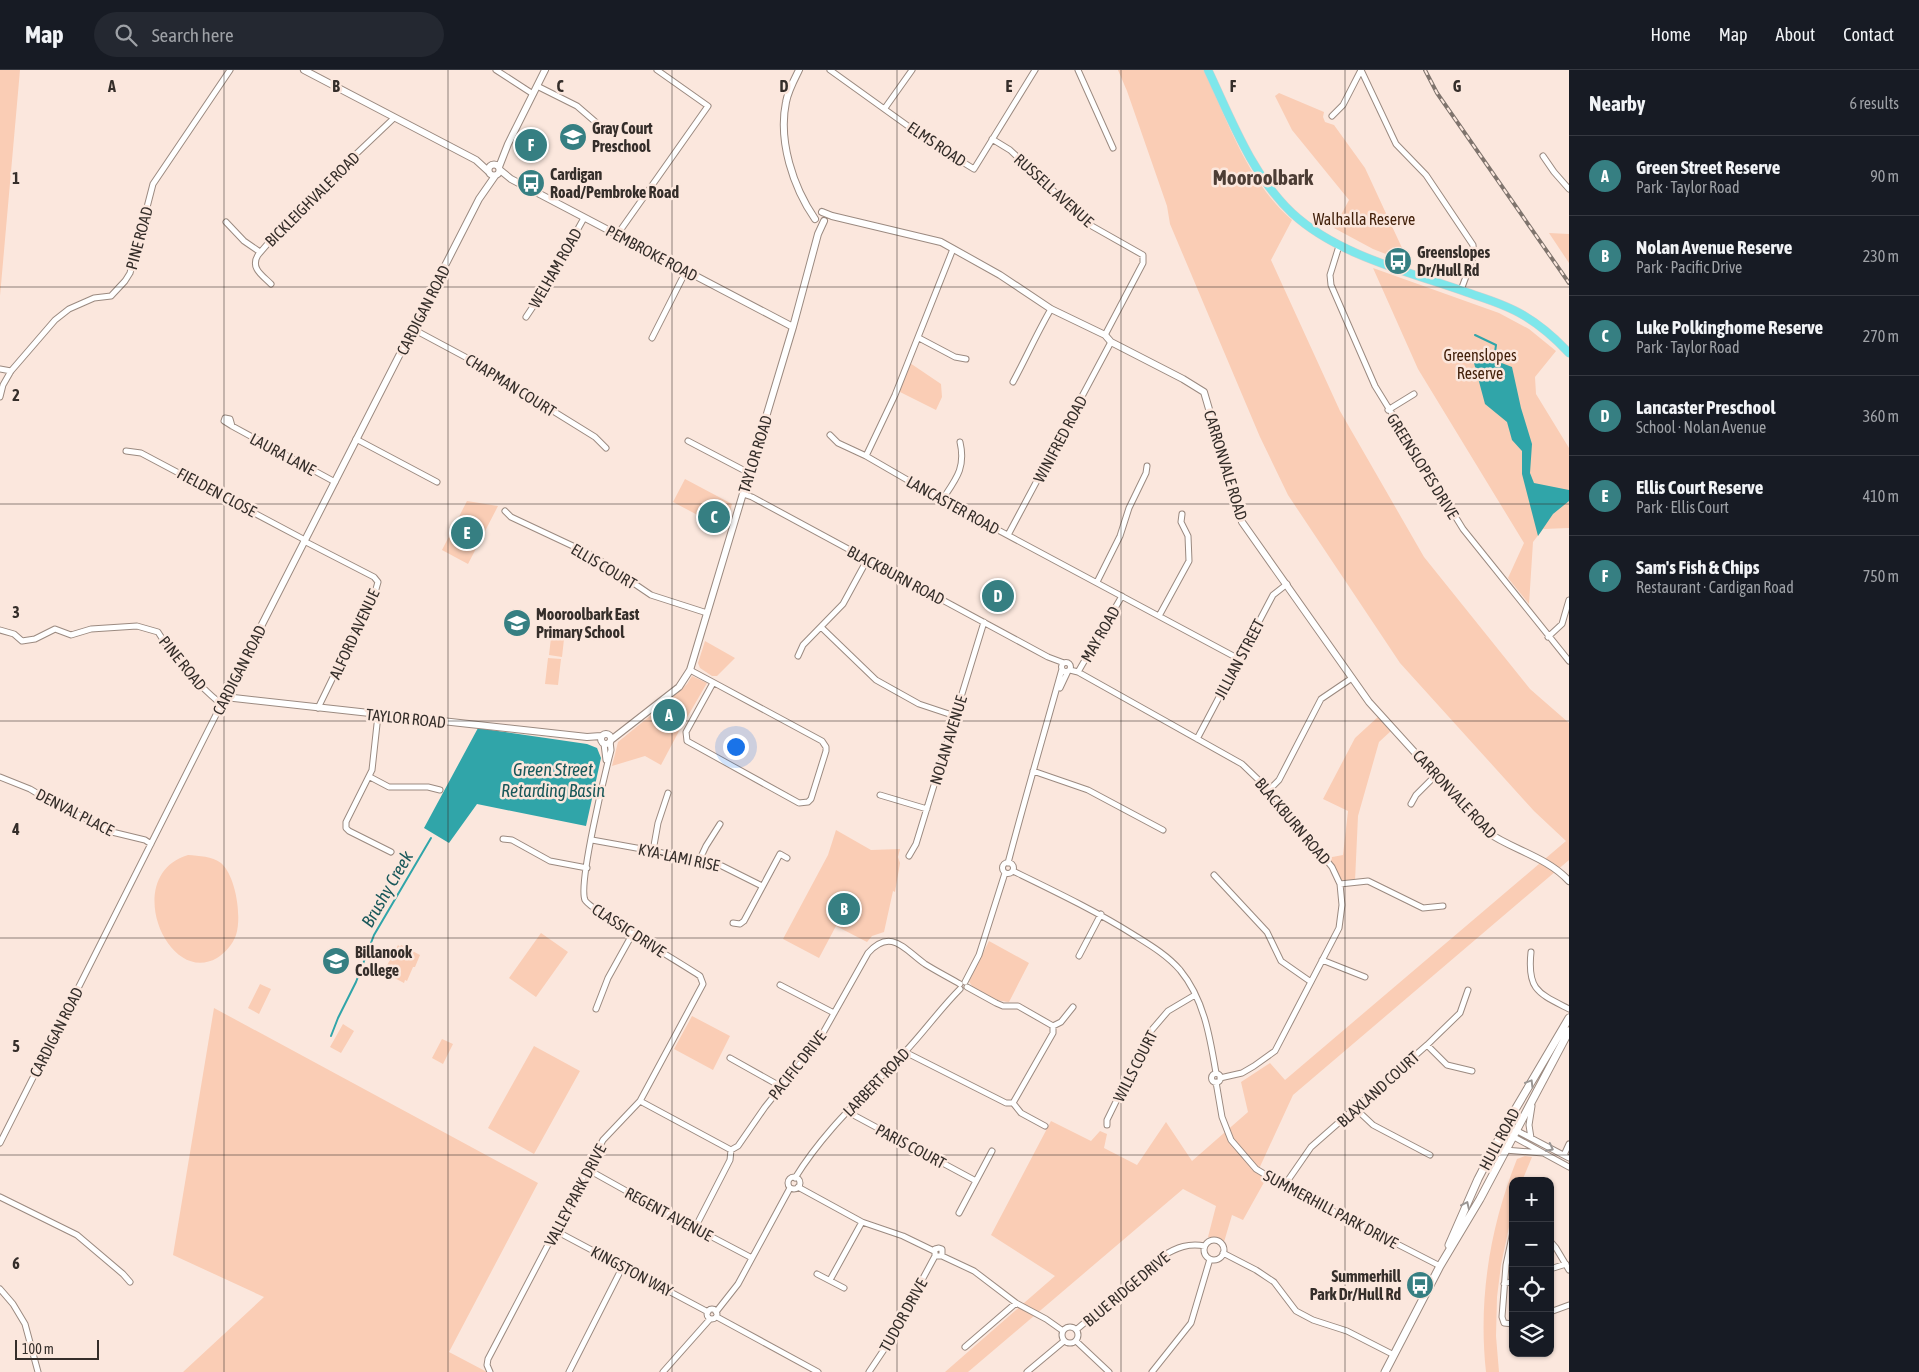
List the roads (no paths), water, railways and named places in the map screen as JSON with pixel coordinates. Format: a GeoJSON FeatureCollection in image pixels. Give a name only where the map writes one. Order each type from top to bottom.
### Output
{"type":"FeatureCollection","features":[{"type":"Feature","properties":{"kind":"main road"},"geometry":{"type":"LineString","coordinates":[[1208,70],[1250,156],[1271,189],[1299,219],[1339,246],[1504,305],[1546,330],[1569,353]]}},
{"type":"Feature","properties":{"kind":"main road","name":"HULL ROAD"},"geometry":{"type":"LineString","coordinates":[[1440,1266],[1478,1178],[1504,1128],[1569,1018]]}},
{"type":"Feature","properties":{"kind":"main road","name":"HULL ROAD"},"geometry":{"type":"LineString","coordinates":[[1385,1372],[1440,1266],[1480,1199],[1513,1133],[1569,1031]]}},
{"type":"Feature","properties":{"kind":"street","name":"PINE ROAD"},"geometry":{"type":"LineString","coordinates":[[0,397],[3,385],[11,371],[55,320],[70,309],[94,298],[111,296],[125,281],[130,273],[153,184],[230,70]]}},
{"type":"Feature","properties":{"kind":"street","name":"PEMBROKE ROAD"},"geometry":{"type":"LineString","coordinates":[[304,70],[793,327]]}},
{"type":"Feature","properties":{"kind":"street"},"geometry":{"type":"LineString","coordinates":[[496,70],[533,94]]}},
{"type":"Feature","properties":{"kind":"street","name":"CARDIGAN ROAD"},"geometry":{"type":"LineString","coordinates":[[0,1143],[221,704],[545,70]]}},
{"type":"Feature","properties":{"kind":"street"},"geometry":{"type":"LineString","coordinates":[[617,235],[708,106],[657,70]]}},
{"type":"Feature","properties":{"kind":"street","name":"TAYLOR ROAD"},"geometry":{"type":"LineString","coordinates":[[799,70],[786,102],[784,124],[786,147],[799,193],[816,220],[818,234]]}},
{"type":"Feature","properties":{"kind":"street","name":"ELMS ROAD"},"geometry":{"type":"LineString","coordinates":[[830,70],[933,144],[974,169],[1035,70]]}},
{"type":"Feature","properties":{"kind":"street"},"geometry":{"type":"LineString","coordinates":[[885,108],[912,70]]}},
{"type":"Feature","properties":{"kind":"street"},"geometry":{"type":"LineString","coordinates":[[1078,70],[1113,148]]}},
{"type":"Feature","properties":{"kind":"street"},"geometry":{"type":"LineString","coordinates":[[1332,116],[1343,105],[1361,70]]}},
{"type":"Feature","properties":{"kind":"street"},"geometry":{"type":"LineString","coordinates":[[1361,70],[1396,144],[1426,175],[1473,245],[1474,255],[1461,290]]}},
{"type":"Feature","properties":{"kind":"street"},"geometry":{"type":"LineString","coordinates":[[537,86],[577,106],[599,125]]}},
{"type":"Feature","properties":{"kind":"street","name":"BICKLEIGHVALE ROAD"},"geometry":{"type":"LineString","coordinates":[[271,284],[255,267],[255,260],[260,252],[296,211],[394,118]]}},
{"type":"Feature","properties":{"kind":"street","name":"RUSSELL AVENUE"},"geometry":{"type":"LineString","coordinates":[[992,139],[1010,150],[1090,225],[1143,255],[1143,263],[1105,335]]}},
{"type":"Feature","properties":{"kind":"street"},"geometry":{"type":"LineString","coordinates":[[1543,156],[1569,189]]}},
{"type":"Feature","properties":{"kind":"street"},"geometry":{"type":"LineString","coordinates":[[807,208],[821,212],[825,216],[825,220]]}},
{"type":"Feature","properties":{"kind":"street"},"geometry":{"type":"LineString","coordinates":[[821,212],[816,214],[816,220],[821,223],[832,216]]}},
{"type":"Feature","properties":{"kind":"street","name":"CARRONVALE ROAD"},"geometry":{"type":"LineString","coordinates":[[821,212],[941,242],[1000,275],[1051,309],[1105,335],[1111,342],[1183,379],[1204,392],[1242,522],[1369,702],[1487,832],[1499,841],[1554,867],[1569,881]]}},
{"type":"Feature","properties":{"kind":"street","name":"WELHAM ROAD"},"geometry":{"type":"LineString","coordinates":[[526,317],[544,290],[584,218]]}},
{"type":"Feature","properties":{"kind":"street","name":"TAYLOR ROAD"},"geometry":{"type":"LineString","coordinates":[[225,697],[606,740],[679,687],[686,679],[690,670],[793,327],[818,234],[825,220]]}},
{"type":"Feature","properties":{"kind":"street"},"geometry":{"type":"LineString","coordinates":[[226,222],[244,241],[260,252]]}},
{"type":"Feature","properties":{"kind":"street","name":"GREENSLOPES DRIVE"},"geometry":{"type":"LineString","coordinates":[[1339,246],[1330,274],[1331,285],[1375,386],[1388,410],[1463,529],[1569,661]]}},
{"type":"Feature","properties":{"kind":"street"},"geometry":{"type":"LineString","coordinates":[[866,456],[919,338],[953,249]]}},
{"type":"Feature","properties":{"kind":"street"},"geometry":{"type":"LineString","coordinates":[[652,338],[686,271]]}},
{"type":"Feature","properties":{"kind":"street"},"geometry":{"type":"LineString","coordinates":[[1013,382],[1051,309]]}},
{"type":"Feature","properties":{"kind":"street","name":"CHAPMAN COURT"},"geometry":{"type":"LineString","coordinates":[[413,329],[469,358],[595,437],[606,448]]}},
{"type":"Feature","properties":{"kind":"street"},"geometry":{"type":"LineString","coordinates":[[919,338],[955,357],[966,359]]}},
{"type":"Feature","properties":{"kind":"street","name":"WINIFRED ROAD"},"geometry":{"type":"LineString","coordinates":[[1008,535],[1111,342]]}},
{"type":"Feature","properties":{"kind":"street"},"geometry":{"type":"LineString","coordinates":[[0,369],[11,371]]}},
{"type":"Feature","properties":{"kind":"street"},"geometry":{"type":"LineString","coordinates":[[1388,410],[1414,394]]}},
{"type":"Feature","properties":{"kind":"street","name":"LAURA LANE"},"geometry":{"type":"LineString","coordinates":[[232,426],[335,482]]}},
{"type":"Feature","properties":{"kind":"street","name":"LANCASTER ROAD"},"geometry":{"type":"LineString","coordinates":[[830,435],[838,443],[866,456],[942,500],[1239,659]]}},
{"type":"Feature","properties":{"kind":"street"},"geometry":{"type":"LineString","coordinates":[[356,439],[437,482]]}},
{"type":"Feature","properties":{"kind":"street"},"geometry":{"type":"LineString","coordinates":[[688,441],[749,473]]}},
{"type":"Feature","properties":{"kind":"street"},"geometry":{"type":"LineString","coordinates":[[942,500],[958,476],[964,457],[960,442]]}},
{"type":"Feature","properties":{"kind":"street","name":"FIELDEN CLOSE"},"geometry":{"type":"LineString","coordinates":[[126,451],[141,453],[305,540]]}},
{"type":"Feature","properties":{"kind":"street"},"geometry":{"type":"LineString","coordinates":[[1097,582],[1120,536],[1129,508],[1146,473],[1147,466]]}},
{"type":"Feature","properties":{"kind":"street","name":"BLACKBURN ROAD"},"geometry":{"type":"LineString","coordinates":[[743,494],[752,497],[1063,666],[1078,672],[1242,764],[1269,790],[1332,867],[1340,884],[1342,905],[1339,928],[1275,1051],[1242,1073],[1220,1078]]}},
{"type":"Feature","properties":{"kind":"street","name":"ELLIS COURT"},"geometry":{"type":"LineString","coordinates":[[505,511],[511,517],[592,555],[652,595],[707,613]]}},
{"type":"Feature","properties":{"kind":"street"},"geometry":{"type":"LineString","coordinates":[[1159,616],[1189,561],[1188,536],[1181,522],[1182,514]]}},
{"type":"Feature","properties":{"kind":"street","name":"ALFORD AVENUE"},"geometry":{"type":"LineString","coordinates":[[305,540],[374,577],[378,582],[318,708]]}},
{"type":"Feature","properties":{"kind":"street"},"geometry":{"type":"LineString","coordinates":[[798,656],[803,646],[843,604],[867,560]]}},
{"type":"Feature","properties":{"kind":"street","name":"JILLIAN STREET"},"geometry":{"type":"LineString","coordinates":[[1197,739],[1273,594],[1287,584]]}},
{"type":"Feature","properties":{"kind":"street","name":"MAY ROAD"},"geometry":{"type":"LineString","coordinates":[[1078,672],[1122,596]]}},
{"type":"Feature","properties":{"kind":"street"},"geometry":{"type":"LineString","coordinates":[[1548,637],[1562,624],[1569,600]]}},
{"type":"Feature","properties":{"kind":"street","name":"NOLAN AVENUE"},"geometry":{"type":"LineString","coordinates":[[909,856],[916,844],[984,622]]}},
{"type":"Feature","properties":{"kind":"street","name":"PINE ROAD"},"geometry":{"type":"LineString","coordinates":[[0,630],[14,634],[22,640],[35,639],[55,629],[70,635],[91,629],[137,626],[158,632],[186,671],[206,692],[221,704]]}},
{"type":"Feature","properties":{"kind":"street"},"geometry":{"type":"LineString","coordinates":[[821,627],[876,680],[919,704],[955,716]]}},
{"type":"Feature","properties":{"kind":"street"},"geometry":{"type":"LineString","coordinates":[[1013,871],[1010,874],[1005,873],[1003,867],[1008,863],[1033,771],[1057,694],[1063,666]]}},
{"type":"Feature","properties":{"kind":"street"},"geometry":{"type":"LineString","coordinates":[[1057,694],[1070,668]]}},
{"type":"Feature","properties":{"kind":"street"},"geometry":{"type":"LineString","coordinates":[[690,670],[824,744],[826,751],[808,802],[799,803],[686,741],[686,732],[713,683]]}},
{"type":"Feature","properties":{"kind":"street"},"geometry":{"type":"LineString","coordinates":[[1269,790],[1279,780],[1321,699],[1352,678]]}},
{"type":"Feature","properties":{"kind":"street"},"geometry":{"type":"LineString","coordinates":[[378,715],[372,770],[346,822],[346,828],[391,852]]}},
{"type":"Feature","properties":{"kind":"street","name":"CLASSIC DRIVE"},"geometry":{"type":"LineString","coordinates":[[606,740],[611,750],[583,890],[585,899],[588,904],[700,976]]}},
{"type":"Feature","properties":{"kind":"street"},"geometry":{"type":"LineString","coordinates":[[1033,771],[1088,790],[1163,830]]}},
{"type":"Feature","properties":{"kind":"street"},"geometry":{"type":"LineString","coordinates":[[1411,804],[1416,795],[1436,775]]}},
{"type":"Feature","properties":{"kind":"street"},"geometry":{"type":"LineString","coordinates":[[370,777],[389,787],[428,787],[440,790]]}},
{"type":"Feature","properties":{"kind":"street","name":"DENVAL PLACE"},"geometry":{"type":"LineString","coordinates":[[0,778],[30,789],[112,832],[145,840],[151,844]]}},
{"type":"Feature","properties":{"kind":"street"},"geometry":{"type":"LineString","coordinates":[[653,851],[658,823],[668,794]]}},
{"type":"Feature","properties":{"kind":"street"},"geometry":{"type":"LineString","coordinates":[[880,795],[927,809]]}},
{"type":"Feature","properties":{"kind":"street"},"geometry":{"type":"LineString","coordinates":[[699,861],[720,824]]}},
{"type":"Feature","properties":{"kind":"street"},"geometry":{"type":"LineString","coordinates":[[503,839],[512,840],[550,861],[587,868]]}},
{"type":"Feature","properties":{"kind":"street","name":"KYA-LAMI RISE"},"geometry":{"type":"LineString","coordinates":[[592,840],[729,868],[762,886]]}},
{"type":"Feature","properties":{"kind":"street"},"geometry":{"type":"LineString","coordinates":[[733,922],[740,924],[744,921],[780,854],[787,858]]}},
{"type":"Feature","properties":{"kind":"street"},"geometry":{"type":"LineString","coordinates":[[1008,863],[1013,865],[1013,871]]}},
{"type":"Feature","properties":{"kind":"street"},"geometry":{"type":"LineString","coordinates":[[1013,871],[1101,914],[1158,950],[1180,970],[1195,995],[1206,1019],[1216,1073],[1219,1074],[1220,1078],[1216,1082],[1211,1078],[1212,1074],[1216,1073]]}},
{"type":"Feature","properties":{"kind":"street","name":"LARBERT ROAD"},"geometry":{"type":"LineString","coordinates":[[795,1178],[813,1149],[846,1111],[905,1052],[963,986],[979,955],[1005,873]]}},
{"type":"Feature","properties":{"kind":"street"},"geometry":{"type":"LineString","coordinates":[[1214,876],[1267,932],[1282,961],[1310,982]]}},
{"type":"Feature","properties":{"kind":"street"},"geometry":{"type":"LineString","coordinates":[[1340,884],[1368,880],[1423,908],[1443,906]]}},
{"type":"Feature","properties":{"kind":"street"},"geometry":{"type":"LineString","coordinates":[[1079,956],[1101,914]]}},
{"type":"Feature","properties":{"kind":"street"},"geometry":{"type":"LineString","coordinates":[[596,1009],[608,978],[632,933]]}},
{"type":"Feature","properties":{"kind":"street","name":"PACIFIC DRIVE"},"geometry":{"type":"LineString","coordinates":[[731,1150],[738,1146],[780,1086],[818,1040],[868,953],[875,945],[885,941],[896,942],[908,949],[923,963],[996,1003],[1003,1006],[1018,1006],[1053,1026]]}},
{"type":"Feature","properties":{"kind":"street"},"geometry":{"type":"LineString","coordinates":[[1531,952],[1531,978],[1537,990],[1545,997],[1569,1009]]}},
{"type":"Feature","properties":{"kind":"street"},"geometry":{"type":"LineString","coordinates":[[1322,960],[1365,977]]}},
{"type":"Feature","properties":{"kind":"street","name":"VALLEY PARK DRIVE"},"geometry":{"type":"LineString","coordinates":[[489,1371],[488,1359],[587,1169],[603,1140],[640,1102],[701,988],[702,979],[700,976]]}},
{"type":"Feature","properties":{"kind":"street"},"geometry":{"type":"LineString","coordinates":[[780,985],[834,1014]]}},
{"type":"Feature","properties":{"kind":"street","name":"BLAXLAND COURT"},"geometry":{"type":"LineString","coordinates":[[1284,1186],[1312,1147],[1427,1045],[1460,1013],[1468,990]]}},
{"type":"Feature","properties":{"kind":"street","name":"WILLS COURT"},"geometry":{"type":"LineString","coordinates":[[1107,1125],[1107,1120],[1150,1032],[1168,1011],[1195,995]]}},
{"type":"Feature","properties":{"kind":"street"},"geometry":{"type":"LineString","coordinates":[[1013,1103],[1053,1033],[1053,1026],[1060,1022],[1073,1007]]}},
{"type":"Feature","properties":{"kind":"street"},"geometry":{"type":"LineString","coordinates":[[1427,1045],[1447,1065],[1472,1071]]}},
{"type":"Feature","properties":{"kind":"street"},"geometry":{"type":"LineString","coordinates":[[905,1052],[1006,1103],[1013,1103],[1022,1113],[1045,1126]]}},
{"type":"Feature","properties":{"kind":"street"},"geometry":{"type":"LineString","coordinates":[[730,1058],[780,1086]]}},
{"type":"Feature","properties":{"kind":"street"},"geometry":{"type":"LineString","coordinates":[[1531,1138],[1529,1126],[1531,1109],[1550,1067]]}},
{"type":"Feature","properties":{"kind":"street","name":"SUMMERHILL PARK DRIVE"},"geometry":{"type":"LineString","coordinates":[[1216,1082],[1222,1117],[1234,1146],[1256,1169],[1284,1186],[1440,1266]]}},
{"type":"Feature","properties":{"kind":"street"},"geometry":{"type":"LineString","coordinates":[[640,1102],[731,1150],[730,1160],[695,1228]]}},
{"type":"Feature","properties":{"kind":"street"},"geometry":{"type":"LineString","coordinates":[[1356,1109],[1373,1125],[1430,1155]]}},
{"type":"Feature","properties":{"kind":"street","name":"PARIS COURT"},"geometry":{"type":"LineString","coordinates":[[846,1111],[976,1181]]}},
{"type":"Feature","properties":{"kind":"street"},"geometry":{"type":"LineString","coordinates":[[1504,1128],[1569,1167]]}},
{"type":"Feature","properties":{"kind":"street"},"geometry":{"type":"LineString","coordinates":[[1513,1133],[1531,1138],[1566,1156],[1569,1144]]}},
{"type":"Feature","properties":{"kind":"street"},"geometry":{"type":"LineString","coordinates":[[1505,1150],[1546,1153]]}},
{"type":"Feature","properties":{"kind":"street"},"geometry":{"type":"LineString","coordinates":[[959,1213],[992,1151]]}},
{"type":"Feature","properties":{"kind":"street","name":"REGENT AVENUE"},"geometry":{"type":"LineString","coordinates":[[587,1169],[752,1258]]}},
{"type":"Feature","properties":{"kind":"street"},"geometry":{"type":"LineString","coordinates":[[663,1372],[710,1319],[714,1319],[738,1284],[790,1188],[788,1180],[795,1178],[799,1182],[798,1187]]}},
{"type":"Feature","properties":{"kind":"street"},"geometry":{"type":"LineString","coordinates":[[790,1188],[795,1189],[798,1187],[862,1222],[903,1236],[935,1254]]}},
{"type":"Feature","properties":{"kind":"street"},"geometry":{"type":"LineString","coordinates":[[0,1197],[77,1235],[130,1282]]}},
{"type":"Feature","properties":{"kind":"street"},"geometry":{"type":"LineString","coordinates":[[830,1280],[862,1222]]}},
{"type":"Feature","properties":{"kind":"street","name":"KINGSTON WAY"},"geometry":{"type":"LineString","coordinates":[[556,1231],[708,1312]]}},
{"type":"Feature","properties":{"kind":"street"},"geometry":{"type":"LineString","coordinates":[[1211,1240],[1217,1241],[1223,1247],[1222,1253],[1216,1259],[1210,1258],[1204,1252],[1205,1246],[1211,1240]]}},
{"type":"Feature","properties":{"kind":"street","name":"BLUE RIDGE DRIVE"},"geometry":{"type":"LineString","coordinates":[[1076,1330],[1163,1256],[1174,1249],[1186,1246],[1205,1246]]}},
{"type":"Feature","properties":{"kind":"street"},"geometry":{"type":"LineString","coordinates":[[1554,1247],[1568,1266],[1554,1269]]}},
{"type":"Feature","properties":{"kind":"street"},"geometry":{"type":"LineString","coordinates":[[1222,1253],[1256,1270],[1274,1282],[1296,1311],[1312,1320],[1348,1331],[1394,1355]]}},
{"type":"Feature","properties":{"kind":"street","name":"BLUE RIDGE DRIVE"},"geometry":{"type":"LineString","coordinates":[[935,1254],[974,1271],[1016,1303],[1046,1319],[1063,1331]]}},
{"type":"Feature","properties":{"kind":"street","name":"TUDOR DRIVE"},"geometry":{"type":"LineString","coordinates":[[869,1372],[887,1345],[935,1254]]}},
{"type":"Feature","properties":{"kind":"street"},"geometry":{"type":"LineString","coordinates":[[1509,1255],[1504,1284],[1502,1321],[1505,1324],[1509,1324]]}},
{"type":"Feature","properties":{"kind":"street"},"geometry":{"type":"LineString","coordinates":[[1152,1372],[1191,1323],[1210,1258]]}},
{"type":"Feature","properties":{"kind":"street"},"geometry":{"type":"LineString","coordinates":[[569,1372],[623,1266]]}},
{"type":"Feature","properties":{"kind":"street"},"geometry":{"type":"LineString","coordinates":[[817,1274],[844,1288]]}},
{"type":"Feature","properties":{"kind":"street"},"geometry":{"type":"LineString","coordinates":[[1504,1284],[1509,1282]]}},
{"type":"Feature","properties":{"kind":"street"},"geometry":{"type":"LineString","coordinates":[[0,1290],[13,1304],[25,1324],[38,1372]]}},
{"type":"Feature","properties":{"kind":"street"},"geometry":{"type":"LineString","coordinates":[[965,1347],[1016,1303]]}},
{"type":"Feature","properties":{"kind":"street"},"geometry":{"type":"LineString","coordinates":[[1554,1311],[1569,1305]]}},
{"type":"Feature","properties":{"kind":"street"},"geometry":{"type":"LineString","coordinates":[[710,1319],[708,1312],[712,1310],[818,1372]]}},
{"type":"Feature","properties":{"kind":"street"},"geometry":{"type":"LineString","coordinates":[[1064,1341],[1063,1331],[1070,1327],[1076,1330],[1078,1338],[1076,1341]]}},
{"type":"Feature","properties":{"kind":"street"},"geometry":{"type":"LineString","coordinates":[[1064,1341],[1070,1343],[1076,1341]]}},
{"type":"Feature","properties":{"kind":"street"},"geometry":{"type":"LineString","coordinates":[[1027,1372],[1064,1341]]}},
{"type":"Feature","properties":{"kind":"street"},"geometry":{"type":"LineString","coordinates":[[1076,1341],[1109,1372]]}},
{"type":"Feature","properties":{"kind":"water"},"geometry":{"type":"Polygon","coordinates":[[[1481,355],[1512,367],[1521,408],[1532,444],[1530,473],[1534,483],[1569,490],[1569,501],[1553,514],[1538,536],[1522,474],[1522,451],[1512,440],[1507,422],[1485,404],[1474,363],[1481,355]]]}},
{"type":"Feature","properties":{"kind":"water","name":"Green Street Retarding Basin"},"geometry":{"type":"Polygon","coordinates":[[[478,728],[587,744],[597,748],[601,758],[586,826],[477,804],[449,843],[424,828],[478,728]]]}},
{"type":"Feature","properties":{"kind":"waterway"},"geometry":{"type":"LineString","coordinates":[[1475,335],[1496,345],[1494,360]]}},
{"type":"Feature","properties":{"kind":"waterway","name":"Brushy Creek"},"geometry":{"type":"LineString","coordinates":[[331,1036],[356,982],[374,935],[431,838]]}},
{"type":"Feature","properties":{"kind":"railway"},"geometry":{"type":"LineString","coordinates":[[1425,70],[1437,93],[1569,283]]}},
{"type":"Feature","properties":{"kind":"place","name":"Gray Court Preschool"},"geometry":{"type":"Point","coordinates":[573,137]}},
{"type":"Feature","properties":{"kind":"place","name":"Sam's Fish & Chips"},"geometry":{"type":"Point","coordinates":[531,145]}},
{"type":"Feature","properties":{"kind":"place","name":"Cardigan Road/Pembroke Road"},"geometry":{"type":"Point","coordinates":[531,183]}},
{"type":"Feature","properties":{"kind":"place","name":"Greenslopes Dr/Hull Rd"},"geometry":{"type":"Point","coordinates":[1398,261]}},
{"type":"Feature","properties":{"kind":"place","name":"Luke Polkinghome Reserve"},"geometry":{"type":"Point","coordinates":[714,517]}},
{"type":"Feature","properties":{"kind":"place","name":"Ellis Court Reserve"},"geometry":{"type":"Point","coordinates":[467,533]}},
{"type":"Feature","properties":{"kind":"place","name":"Lancaster Preschool"},"geometry":{"type":"Point","coordinates":[998,596]}},
{"type":"Feature","properties":{"kind":"place","name":"Mooroolbark East Primary School"},"geometry":{"type":"Point","coordinates":[517,623]}},
{"type":"Feature","properties":{"kind":"place","name":"Green Street Reserve"},"geometry":{"type":"Point","coordinates":[669,715]}},
{"type":"Feature","properties":{"kind":"place","name":"Nolan Avenue Reserve"},"geometry":{"type":"Point","coordinates":[844,909]}},
{"type":"Feature","properties":{"kind":"place","name":"Billanook College"},"geometry":{"type":"Point","coordinates":[336,961]}},
{"type":"Feature","properties":{"kind":"place","name":"Summerhill Park Dr/Hull Rd"},"geometry":{"type":"Point","coordinates":[1420,1285]}},
{"type":"Feature","properties":{"kind":"district","name":"Mooroolbark"},"geometry":{"type":"Point","coordinates":[1263,177]}},
{"type":"Feature","properties":{"kind":"park label","name":"Walhalla Reserve"},"geometry":{"type":"Point","coordinates":[1364,219]}},
{"type":"Feature","properties":{"kind":"park label","name":"Greenslopes Reserve"},"geometry":{"type":"Point","coordinates":[1480,364]}}]}
